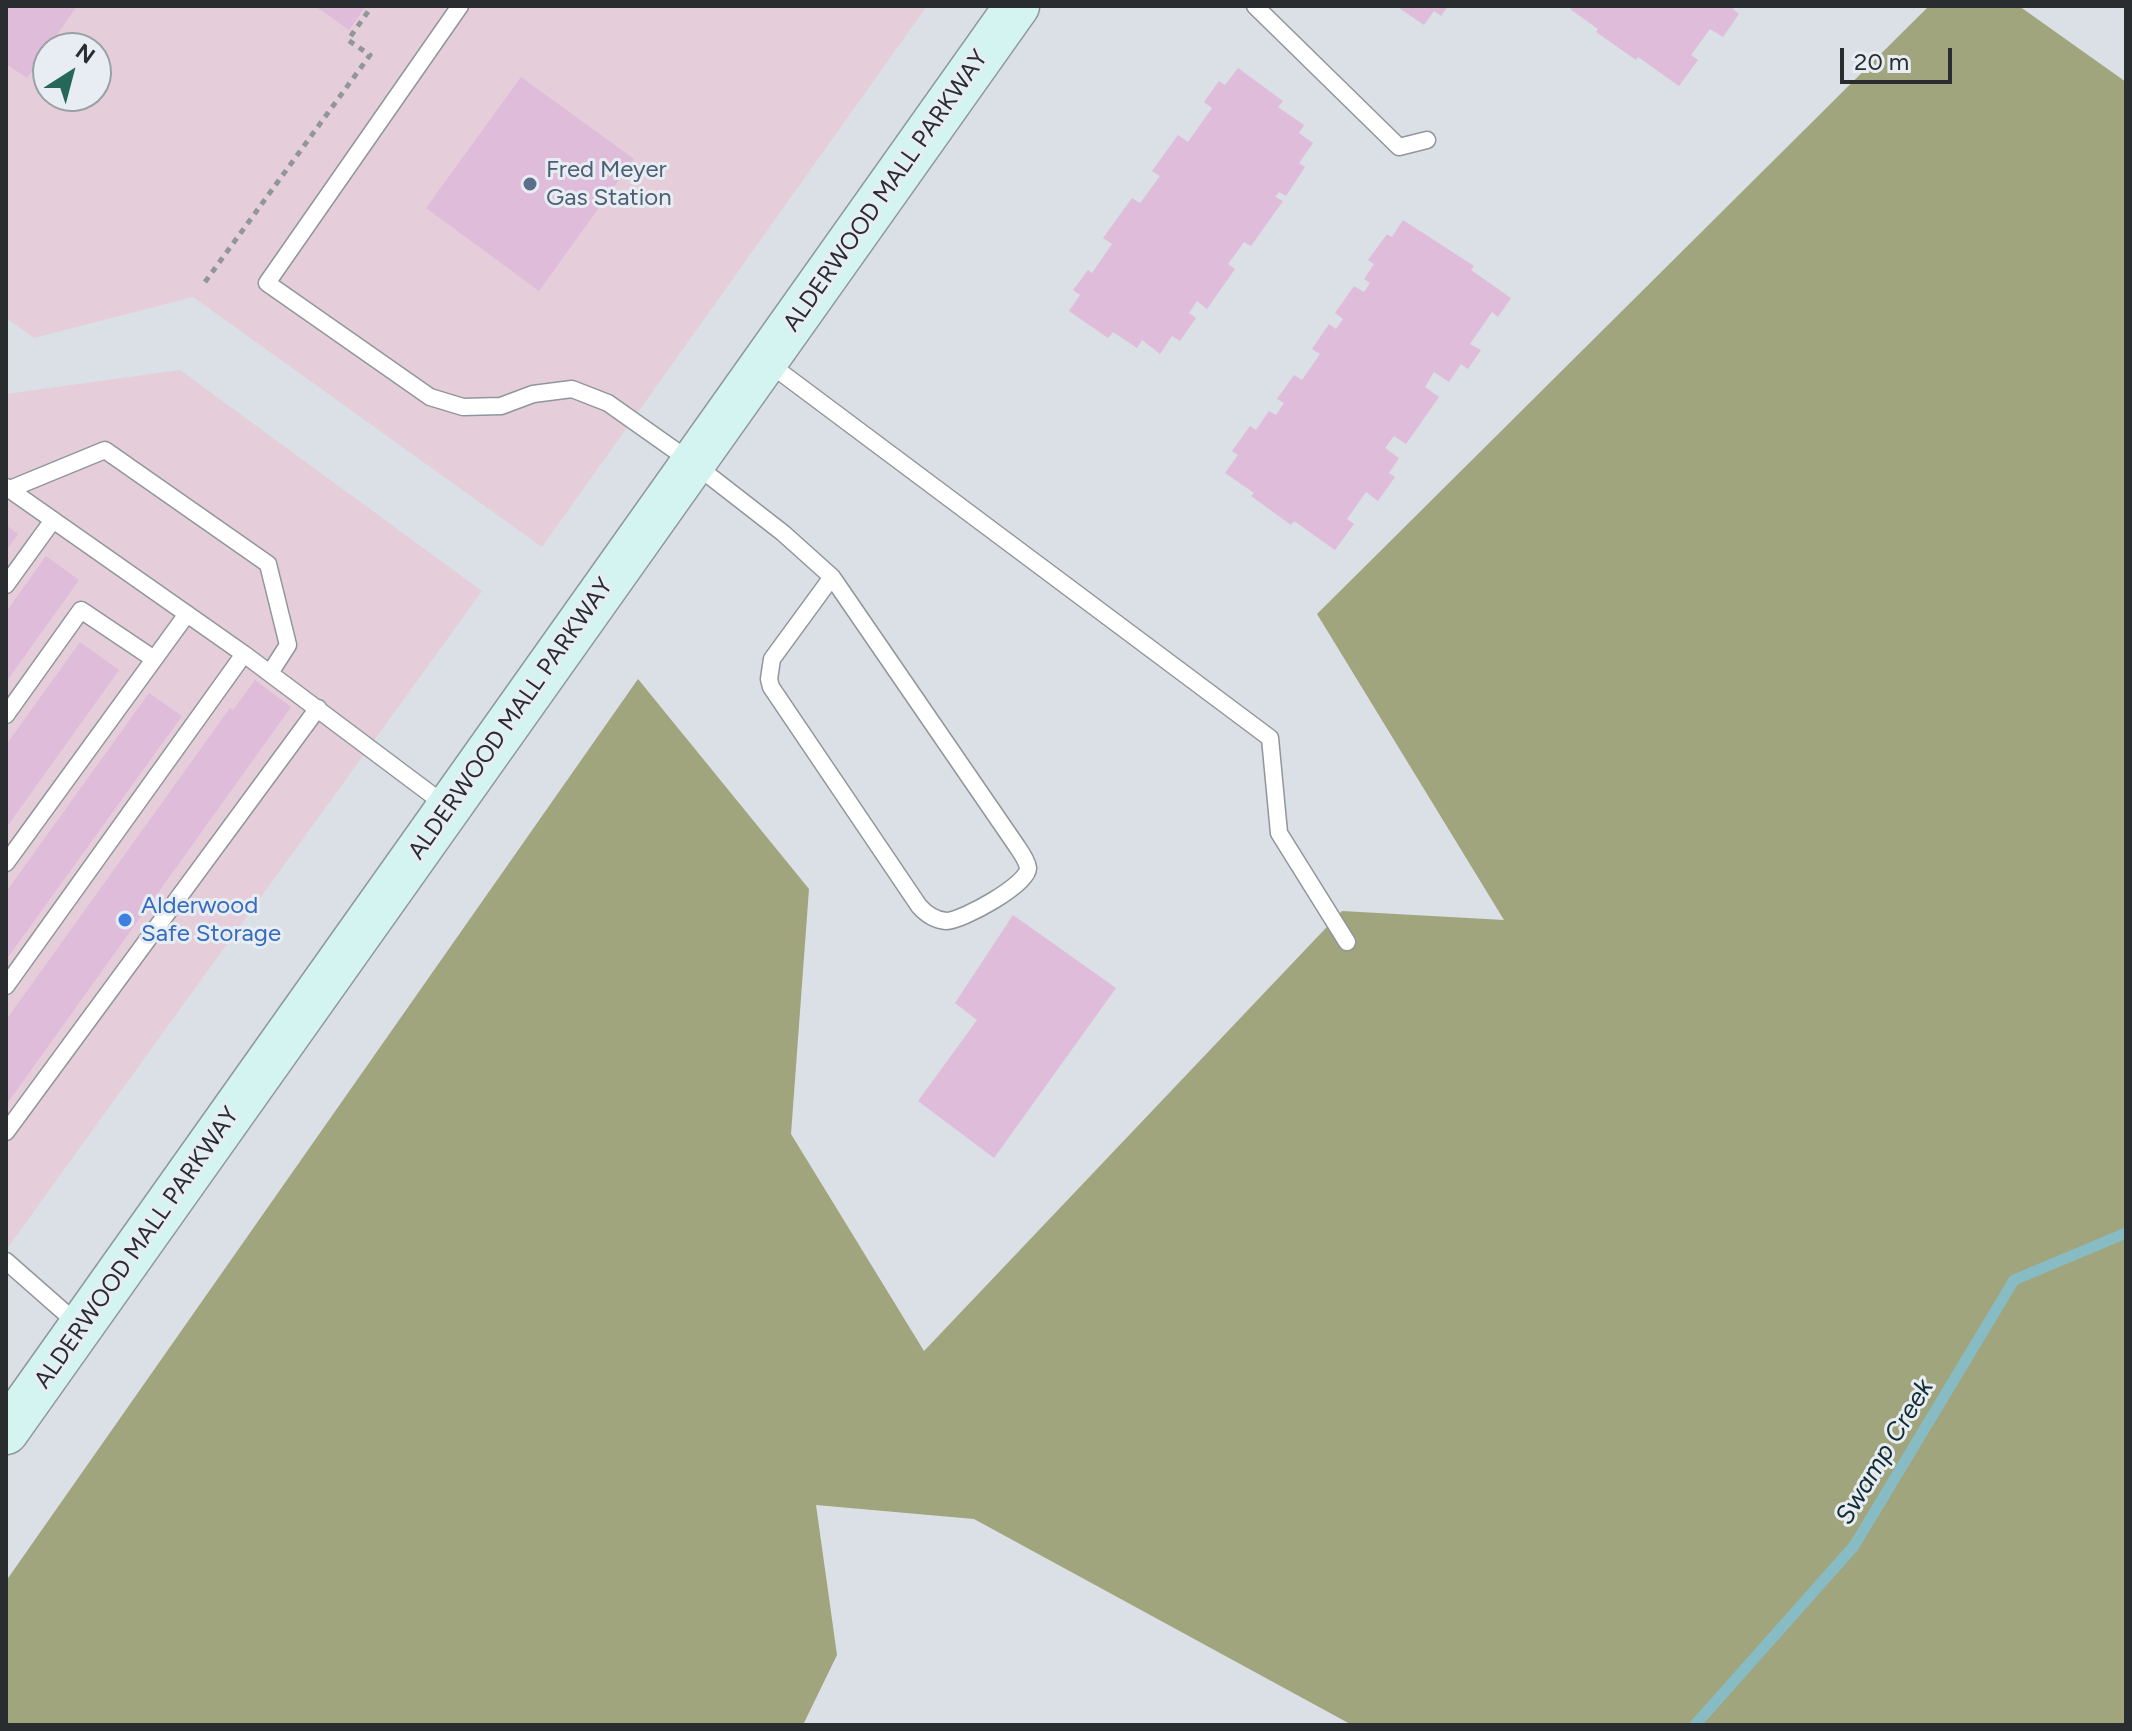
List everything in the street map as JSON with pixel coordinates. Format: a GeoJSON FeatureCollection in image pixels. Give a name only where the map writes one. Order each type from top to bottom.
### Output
{"type":"FeatureCollection","features":[{"type":"Feature","properties":{"kind":"main road","name":"ALDERWOOD MALL PARKWAY"},"geometry":{"type":"LineString","coordinates":[[6,1432],[1017,6]]}},
{"type":"Feature","properties":{"kind":"lane"},"geometry":{"type":"LineString","coordinates":[[460,6],[267,283],[430,397],[463,407],[501,406],[533,394],[572,389],[608,403],[693,463],[783,533],[832,577],[1016,845],[1027,866],[1028,871],[1020,881],[959,919],[931,917],[919,906],[771,687],[772,659],[832,577]]}},
{"type":"Feature","properties":{"kind":"lane"},"geometry":{"type":"LineString","coordinates":[[1255,6],[1399,147],[1427,140]]}},
{"type":"Feature","properties":{"kind":"lane"},"geometry":{"type":"LineString","coordinates":[[766,361],[1270,738],[1279,833],[1347,942]]}},
{"type":"Feature","properties":{"kind":"lane"},"geometry":{"type":"LineString","coordinates":[[8,488],[105,450],[268,564],[288,645],[270,673]]}},
{"type":"Feature","properties":{"kind":"lane"},"geometry":{"type":"LineString","coordinates":[[8,488],[244,654],[448,807]]}},
{"type":"Feature","properties":{"kind":"lane"},"geometry":{"type":"LineString","coordinates":[[6,585],[53,520]]}},
{"type":"Feature","properties":{"kind":"lane"},"geometry":{"type":"LineString","coordinates":[[6,715],[81,610],[154,659]]}},
{"type":"Feature","properties":{"kind":"lane"},"geometry":{"type":"LineString","coordinates":[[6,863],[187,614]]}},
{"type":"Feature","properties":{"kind":"lane"},"geometry":{"type":"LineString","coordinates":[[6,986],[244,654]]}},
{"type":"Feature","properties":{"kind":"lane"},"geometry":{"type":"LineString","coordinates":[[6,1132],[318,708]]}},
{"type":"Feature","properties":{"kind":"lane"},"geometry":{"type":"LineString","coordinates":[[6,1261],[81,1327]]}},
{"type":"Feature","properties":{"kind":"path"},"geometry":{"type":"LineString","coordinates":[[205,282],[370,55],[348,40],[372,6]]}},
{"type":"Feature","properties":{"kind":"shaded area"},"geometry":{"type":"Polygon","coordinates":[[[6,6],[927,6],[542,547],[193,297],[34,338],[6,318],[6,6]]]}},
{"type":"Feature","properties":{"kind":"shaded area","name":"Alderwood Safe Storage"},"geometry":{"type":"Polygon","coordinates":[[[180,370],[482,591],[6,1250],[6,394],[180,370]]]}},
{"type":"Feature","properties":{"kind":"green space"},"geometry":{"type":"Polygon","coordinates":[[[1929,6],[2019,6],[2126,82],[2126,1725],[1352,1725],[974,1519],[816,1505],[837,1655],[803,1725],[6,1725],[6,1581],[638,679],[809,889],[791,1134],[924,1351],[1342,911],[1504,920],[1317,614],[1929,6]]]}},
{"type":"Feature","properties":{"kind":"building"},"geometry":{"type":"Polygon","coordinates":[[[6,6],[77,6],[59,32],[32,32],[32,71],[27,78],[6,64],[6,6]]]}},
{"type":"Feature","properties":{"kind":"building"},"geometry":{"type":"Polygon","coordinates":[[[315,6],[366,6],[349,30],[315,6]]]}},
{"type":"Feature","properties":{"kind":"building"},"geometry":{"type":"Polygon","coordinates":[[[1396,6],[1448,6],[1441,16],[1434,11],[1424,25],[1396,6]]]}},
{"type":"Feature","properties":{"kind":"building"},"geometry":{"type":"Polygon","coordinates":[[[1572,6],[1735,6],[1733,9],[1739,14],[1723,37],[1710,29],[1691,55],[1698,60],[1679,86],[1596,32],[1598,29],[1570,9],[1572,6]]]}},
{"type":"Feature","properties":{"kind":"building"},"geometry":{"type":"Polygon","coordinates":[[[1238,68],[1283,101],[1278,107],[1304,125],[1299,133],[1313,143],[1299,163],[1305,167],[1286,196],[1279,192],[1275,197],[1283,201],[1251,246],[1244,242],[1228,264],[1235,269],[1207,309],[1197,301],[1189,313],[1196,318],[1180,341],[1172,336],[1160,354],[1142,340],[1137,348],[1113,332],[1108,338],[1069,311],[1080,295],[1073,290],[1088,270],[1092,273],[1112,244],[1103,238],[1132,198],[1140,203],[1160,176],[1152,171],[1178,135],[1188,142],[1212,108],[1204,102],[1219,81],[1225,85],[1238,68]]]}},
{"type":"Feature","properties":{"kind":"building","name":"Fred Meyer Gas Station"},"geometry":{"type":"Polygon","coordinates":[[[521,77],[634,159],[539,291],[426,208],[521,77]]]}},
{"type":"Feature","properties":{"kind":"building"},"geometry":{"type":"Polygon","coordinates":[[[1403,220],[1474,266],[1471,270],[1511,298],[1498,317],[1492,312],[1470,344],[1481,350],[1468,369],[1461,364],[1449,382],[1434,372],[1425,387],[1439,397],[1406,444],[1394,436],[1385,448],[1399,458],[1389,473],[1395,477],[1378,501],[1366,492],[1347,519],[1354,524],[1335,550],[1294,521],[1291,525],[1225,473],[1238,455],[1232,451],[1250,426],[1256,430],[1269,411],[1276,415],[1284,403],[1277,399],[1294,375],[1302,380],[1320,354],[1312,349],[1329,324],[1336,329],[1343,319],[1335,313],[1354,286],[1364,292],[1370,283],[1364,279],[1374,264],[1368,260],[1387,234],[1392,237],[1403,220]]]}},
{"type":"Feature","properties":{"kind":"building"},"geometry":{"type":"Polygon","coordinates":[[[6,525],[18,534],[6,551],[6,525]]]}},
{"type":"Feature","properties":{"kind":"building"},"geometry":{"type":"Polygon","coordinates":[[[46,556],[79,580],[6,682],[6,612],[46,556]]]}},
{"type":"Feature","properties":{"kind":"building"},"geometry":{"type":"Polygon","coordinates":[[[80,642],[119,670],[6,828],[6,745],[80,642]]]}},
{"type":"Feature","properties":{"kind":"building"},"geometry":{"type":"Polygon","coordinates":[[[255,680],[291,707],[6,1105],[6,1020],[230,708],[233,710],[255,680]]]}},
{"type":"Feature","properties":{"kind":"building"},"geometry":{"type":"Polygon","coordinates":[[[149,693],[182,716],[6,960],[6,892],[149,693]]]}},
{"type":"Feature","properties":{"kind":"building"},"geometry":{"type":"Polygon","coordinates":[[[1013,915],[1116,988],[994,1158],[918,1101],[977,1020],[955,1003],[1013,915]]]}},
{"type":"Feature","properties":{"kind":"waterway","name":"Swamp Creek"},"geometry":{"type":"LineString","coordinates":[[1695,1725],[1854,1546],[2014,1280],[2126,1233]]}},
{"type":"Feature","properties":{"kind":"place","name":"Fred Meyer Gas Station"},"geometry":{"type":"Point","coordinates":[530,184]}},
{"type":"Feature","properties":{"kind":"place","name":"Alderwood Safe Storage"},"geometry":{"type":"Point","coordinates":[125,920]}}]}
